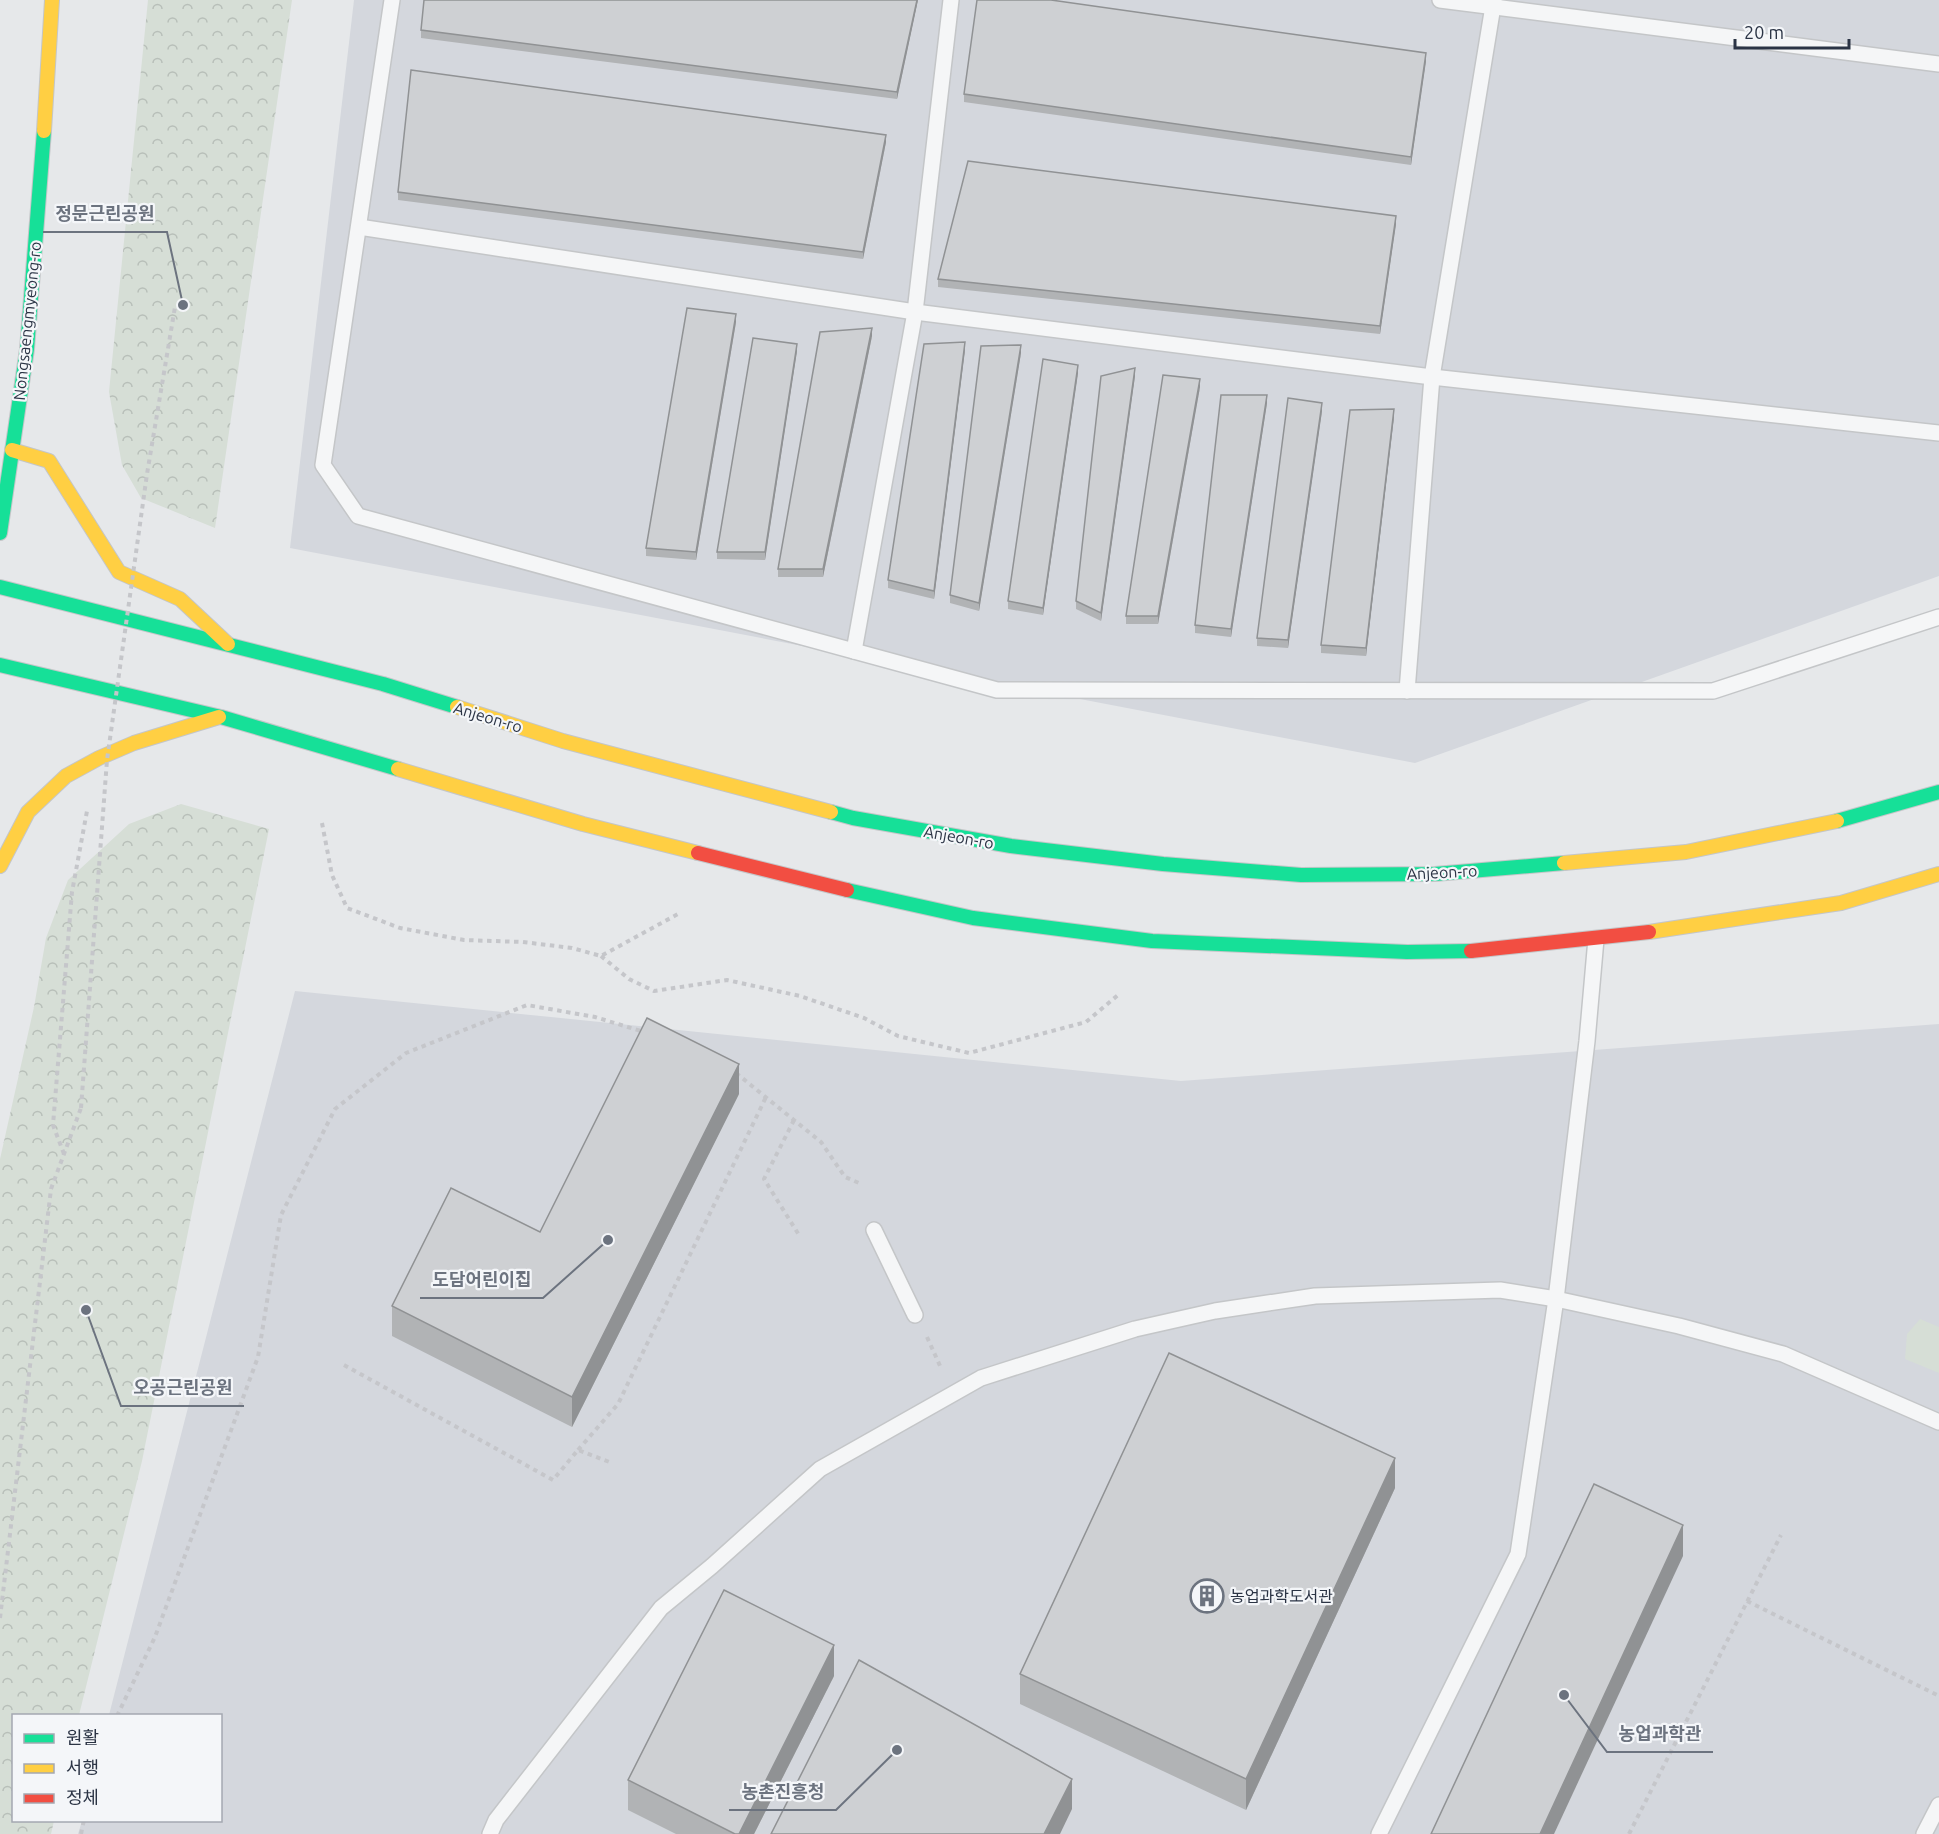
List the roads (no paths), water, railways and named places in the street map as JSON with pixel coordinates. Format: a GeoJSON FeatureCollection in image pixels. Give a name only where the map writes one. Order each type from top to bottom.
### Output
{"type":"FeatureCollection","features":[{"type":"Feature","properties":{"kind":"street","name":"Nongsaengmyeong-ro"},"geometry":{"type":"LineString","coordinates":[[0,533],[27,349],[39,209],[52,0]]}},
{"type":"Feature","properties":{"kind":"street"},"geometry":{"type":"LineString","coordinates":[[12,450],[50,461],[119,572],[180,599],[232,647]]}},
{"type":"Feature","properties":{"kind":"street","name":"Anjeon-ro"},"geometry":{"type":"LineString","coordinates":[[0,587],[110,613],[232,647],[383,684],[563,741],[853,818],[1011,846],[1164,864],[1301,875],[1435,874],[1569,863],[1686,852],[1848,819],[1939,792]]}},
{"type":"Feature","properties":{"kind":"street"},"geometry":{"type":"LineString","coordinates":[[0,665],[221,717],[584,824],[796,878],[973,918],[1152,941],[1407,952],[1479,951],[1596,939],[1731,921],[1841,903],[1939,874]]}},
{"type":"Feature","properties":{"kind":"street"},"geometry":{"type":"LineString","coordinates":[[0,866],[28,812],[66,776],[134,743],[221,717]]}},
{"type":"Feature","properties":{"kind":"lane"},"geometry":{"type":"LineString","coordinates":[[392,0],[323,465],[358,516],[998,690],[1713,691],[1939,617]]}},
{"type":"Feature","properties":{"kind":"lane"},"geometry":{"type":"LineString","coordinates":[[854,651],[915,312],[951,0]]}},
{"type":"Feature","properties":{"kind":"lane"},"geometry":{"type":"LineString","coordinates":[[1440,0],[1494,3],[1939,64]]}},
{"type":"Feature","properties":{"kind":"lane"},"geometry":{"type":"LineString","coordinates":[[1407,691],[1432,377],[1494,3]]}},
{"type":"Feature","properties":{"kind":"lane"},"geometry":{"type":"LineString","coordinates":[[358,227],[915,312],[1432,377],[1939,433]]}},
{"type":"Feature","properties":{"kind":"lane"},"geometry":{"type":"LineString","coordinates":[[1379,1834],[1518,1554],[1556,1299],[1587,1041],[1596,939]]}},
{"type":"Feature","properties":{"kind":"lane"},"geometry":{"type":"LineString","coordinates":[[874,1230],[915,1315]]}},
{"type":"Feature","properties":{"kind":"lane"},"geometry":{"type":"LineString","coordinates":[[490,1834],[496,1820],[661,1608],[712,1566],[820,1469],[981,1378],[1135,1329],[1215,1311],[1315,1296],[1500,1290],[1556,1299],[1679,1326],[1783,1354],[1939,1422]]}},
{"type":"Feature","properties":{"kind":"lane"},"geometry":{"type":"LineString","coordinates":[[1924,1834],[1939,1805]]}},
{"type":"Feature","properties":{"kind":"place","name":"정문근린공원"},"geometry":{"type":"Point","coordinates":[183,305]}},
{"type":"Feature","properties":{"kind":"place","name":"도담어린이집"},"geometry":{"type":"Point","coordinates":[608,1240]}},
{"type":"Feature","properties":{"kind":"place","name":"오공근린공원"},"geometry":{"type":"Point","coordinates":[86,1310]}},
{"type":"Feature","properties":{"kind":"place","name":"농업과학도서관"},"geometry":{"type":"Point","coordinates":[1207,1596]}},
{"type":"Feature","properties":{"kind":"place","name":"농업과학관"},"geometry":{"type":"Point","coordinates":[1564,1695]}},
{"type":"Feature","properties":{"kind":"place","name":"농촌진흥청"},"geometry":{"type":"Point","coordinates":[897,1750]}}]}
